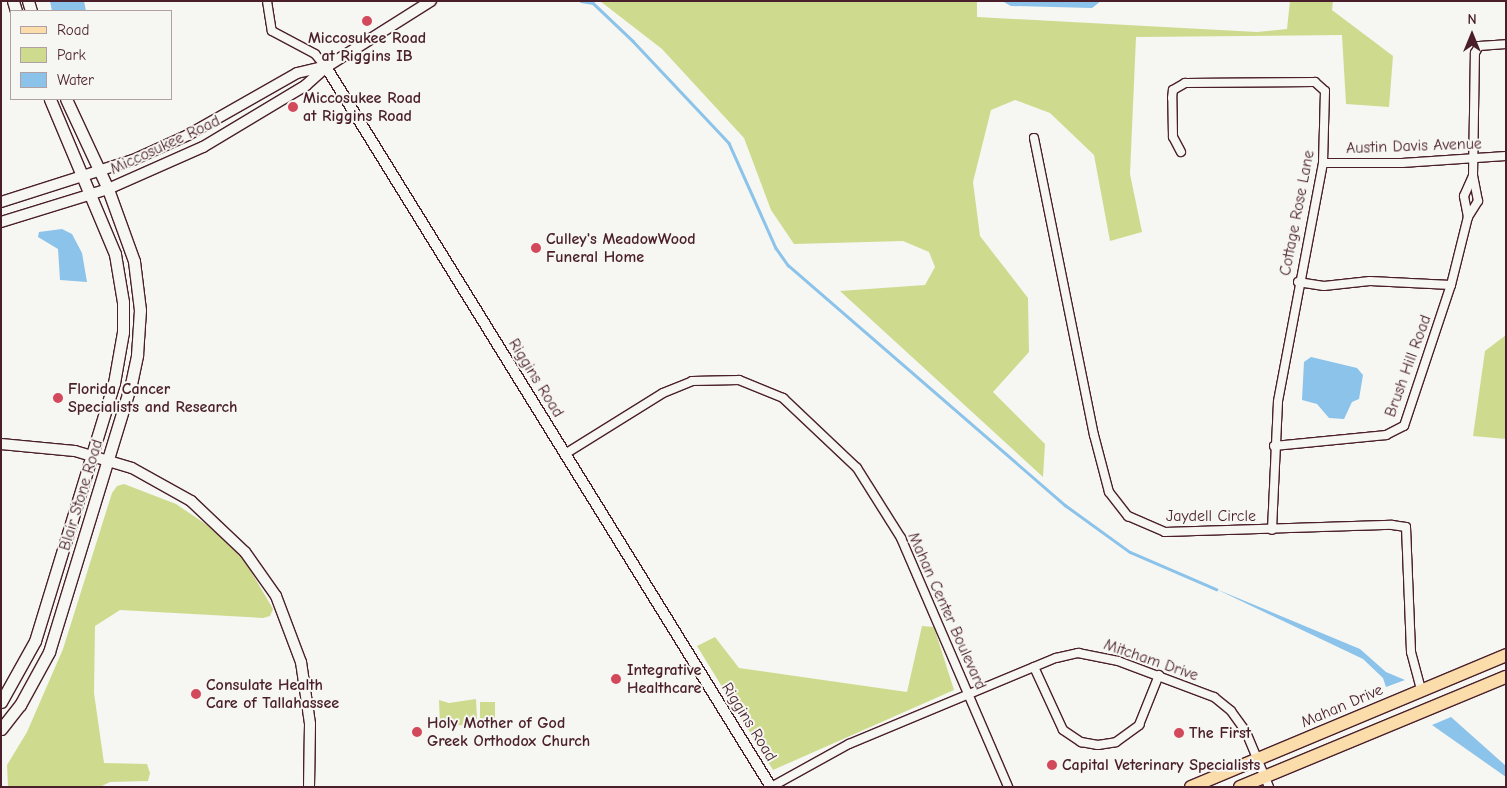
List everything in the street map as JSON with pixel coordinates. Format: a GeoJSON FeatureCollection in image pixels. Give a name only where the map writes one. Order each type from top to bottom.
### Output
{"type":"FeatureCollection","features":[{"type":"Feature","properties":{"kind":"main road","name":"Blair Stone Road"},"geometry":{"type":"LineString","coordinates":[[1,702],[35,642],[93,455],[120,355],[123,302],[115,254],[85,177],[50,100]]}},
{"type":"Feature","properties":{"kind":"main road","name":"Blair Stone Road"},"geometry":{"type":"LineString","coordinates":[[1,729],[25,696],[49,652],[109,460],[131,384],[137,355],[140,310],[134,261],[108,188],[66,100]]}},
{"type":"Feature","properties":{"kind":"main road","name":"Mahan Drive"},"geometry":{"type":"LineString","coordinates":[[1191,787],[1506,655]]}},
{"type":"Feature","properties":{"kind":"main road"},"geometry":{"type":"LineString","coordinates":[[1240,787],[1267,782],[1410,717],[1506,677]]}},
{"type":"Feature","properties":{"kind":"main road"},"geometry":{"type":"LineString","coordinates":[[1410,717],[1421,690]]}},
{"type":"Feature","properties":{"kind":"main road"},"geometry":{"type":"LineString","coordinates":[[1390,703],[1410,717]]}},
{"type":"Feature","properties":{"kind":"street","name":"Riggins Road"},"geometry":{"type":"LineString","coordinates":[[267,1],[268,22],[272,31],[316,54],[326,67],[771,787]]}},
{"type":"Feature","properties":{"kind":"street","name":"Miccosukee Road"},"geometry":{"type":"LineString","coordinates":[[1,222],[92,194],[162,167],[226,134],[306,86],[326,67],[431,1]]}},
{"type":"Feature","properties":{"kind":"street","name":"Brush Hill Road"},"geometry":{"type":"LineString","coordinates":[[1274,446],[1386,435],[1404,426],[1451,285],[1468,217],[1478,200],[1472,176],[1475,53],[1479,46],[1506,44]]}},
{"type":"Feature","properties":{"kind":"street","name":"Miccosukee Road"},"geometry":{"type":"LineString","coordinates":[[1,202],[99,172],[188,135],[297,73],[326,67]]}},
{"type":"Feature","properties":{"kind":"street","name":"Cottage Rose Lane"},"geometry":{"type":"LineString","coordinates":[[1181,152],[1173,137],[1172,98],[1176,87],[1185,83],[1315,82],[1325,90],[1323,163],[1298,282],[1278,402],[1274,446],[1272,530]]}},
{"type":"Feature","properties":{"kind":"street","name":"Jaydell Circle"},"geometry":{"type":"LineString","coordinates":[[1034,138],[1094,435],[1109,492],[1128,516],[1165,532],[1392,525],[1406,527],[1411,652],[1421,690]]}},
{"type":"Feature","properties":{"kind":"street","name":"Austin Davis Avenue"},"geometry":{"type":"LineString","coordinates":[[1323,163],[1402,163],[1506,156]]}},
{"type":"Feature","properties":{"kind":"street","name":"Brush Hill Road"},"geometry":{"type":"LineString","coordinates":[[1468,217],[1464,196],[1472,176]]}},
{"type":"Feature","properties":{"kind":"street"},"geometry":{"type":"LineString","coordinates":[[1298,282],[1324,286],[1370,281],[1451,285]]}},
{"type":"Feature","properties":{"kind":"street","name":"Mahan Center Boulevard"},"geometry":{"type":"LineString","coordinates":[[565,454],[663,393],[692,381],[739,380],[767,388],[783,398],[845,455],[864,478],[901,538],[1007,786]]}},
{"type":"Feature","properties":{"kind":"street"},"geometry":{"type":"LineString","coordinates":[[1,444],[49,447],[93,455],[151,477],[209,515],[246,552],[276,596],[294,640],[306,690],[310,787]]}},
{"type":"Feature","properties":{"kind":"street","name":"Mitcham Drive"},"geometry":{"type":"LineString","coordinates":[[771,787],[822,756],[968,694],[1067,655],[1088,654],[1159,676],[1205,693],[1222,703],[1242,727],[1267,782]]}},
{"type":"Feature","properties":{"kind":"street"},"geometry":{"type":"LineString","coordinates":[[1034,667],[1064,730],[1081,742],[1098,745],[1116,742],[1139,725],[1159,676]]}},
{"type":"Feature","properties":{"kind":"green space"},"geometry":{"type":"Polygon","coordinates":[[[600,1],[977,1],[977,17],[1257,32],[1287,29],[1290,1],[1333,1],[1332,10],[1393,56],[1389,107],[1346,104],[1342,35],[1136,37],[1130,174],[1142,232],[1110,241],[1094,155],[1050,113],[1015,100],[991,110],[973,182],[980,236],[1028,298],[1029,352],[993,392],[1045,444],[1043,477],[840,291],[925,285],[935,267],[929,252],[903,241],[794,244],[771,210],[744,138],[662,49],[600,1]]]}},
{"type":"Feature","properties":{"kind":"green space"},"geometry":{"type":"Polygon","coordinates":[[[1506,335],[1506,439],[1473,436],[1485,351],[1506,335]]]}},
{"type":"Feature","properties":{"kind":"green space"},"geometry":{"type":"Polygon","coordinates":[[[124,484],[176,504],[213,529],[245,561],[273,609],[270,616],[263,618],[120,610],[95,626],[94,693],[104,763],[147,764],[150,773],[148,781],[110,782],[100,787],[8,787],[7,765],[27,732],[63,649],[112,493],[117,486],[124,484]]]}},
{"type":"Feature","properties":{"kind":"green space"},"geometry":{"type":"Polygon","coordinates":[[[922,626],[934,627],[954,690],[773,770],[697,646],[715,637],[739,668],[907,692],[922,626]]]}},
{"type":"Feature","properties":{"kind":"green space"},"geometry":{"type":"Polygon","coordinates":[[[476,699],[477,719],[464,720],[464,725],[440,726],[439,700],[449,703],[476,699]]]}},
{"type":"Feature","properties":{"kind":"green space"},"geometry":{"type":"Polygon","coordinates":[[[480,702],[495,702],[495,721],[480,722],[480,702]]]}},
{"type":"Feature","properties":{"kind":"water"},"geometry":{"type":"Polygon","coordinates":[[[50,1],[84,1],[86,10],[52,10],[50,1]]]}},
{"type":"Feature","properties":{"kind":"water"},"geometry":{"type":"Polygon","coordinates":[[[1002,1],[1101,1],[1092,8],[1011,6],[1002,1]]]}},
{"type":"Feature","properties":{"kind":"water"},"geometry":{"type":"Polygon","coordinates":[[[62,229],[72,234],[82,253],[87,282],[60,280],[58,249],[38,237],[39,232],[62,229]]]}},
{"type":"Feature","properties":{"kind":"water"},"geometry":{"type":"Polygon","coordinates":[[[1311,357],[1357,368],[1363,375],[1359,399],[1352,402],[1344,419],[1329,418],[1317,404],[1302,400],[1304,362],[1311,357]]]}},
{"type":"Feature","properties":{"kind":"water"},"geometry":{"type":"Polygon","coordinates":[[[1216,589],[1360,649],[1386,672],[1405,680],[1386,687],[1383,678],[1363,659],[1216,589]]]}},
{"type":"Feature","properties":{"kind":"water"},"geometry":{"type":"Polygon","coordinates":[[[1451,717],[1506,766],[1506,777],[1432,725],[1451,717]]]}},
{"type":"Feature","properties":{"kind":"waterway"},"geometry":{"type":"LineString","coordinates":[[581,1],[593,3],[633,41],[729,143],[776,248],[788,265],[1065,505],[1130,552],[1216,589]]}},
{"type":"Feature","properties":{"kind":"place","name":"Miccosukee Road at Riggins IB"},"geometry":{"type":"Point","coordinates":[367,21]}},
{"type":"Feature","properties":{"kind":"place","name":"Miccosukee Road at Riggins Road"},"geometry":{"type":"Point","coordinates":[293,107]}},
{"type":"Feature","properties":{"kind":"place","name":"Culley's MeadowWood Funeral Home"},"geometry":{"type":"Point","coordinates":[536,248]}},
{"type":"Feature","properties":{"kind":"place","name":"Florida Cancer Specialists and Research"},"geometry":{"type":"Point","coordinates":[58,398]}},
{"type":"Feature","properties":{"kind":"place","name":"Integrative Healthcare"},"geometry":{"type":"Point","coordinates":[616,679]}},
{"type":"Feature","properties":{"kind":"place","name":"Consulate Health Care of Tallahassee"},"geometry":{"type":"Point","coordinates":[196,694]}},
{"type":"Feature","properties":{"kind":"place","name":"Holy Mother of God Greek Orthodox Church"},"geometry":{"type":"Point","coordinates":[417,732]}},
{"type":"Feature","properties":{"kind":"place","name":"The First"},"geometry":{"type":"Point","coordinates":[1179,733]}},
{"type":"Feature","properties":{"kind":"place","name":"Capital Veterinary Specialists"},"geometry":{"type":"Point","coordinates":[1052,765]}}]}
